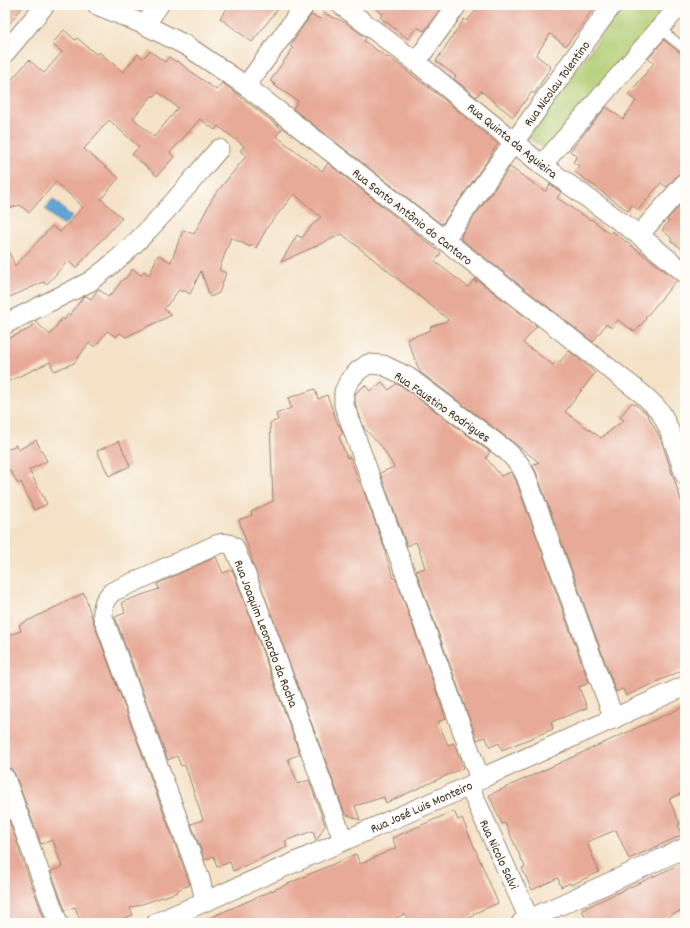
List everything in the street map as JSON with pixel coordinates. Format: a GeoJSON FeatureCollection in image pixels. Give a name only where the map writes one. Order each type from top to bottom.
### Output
{"type":"FeatureCollection","features":[{"type":"Feature","properties":{"kind":"street"},"geometry":{"type":"LineString","coordinates":[[5,53],[45,5]]}},
{"type":"Feature","properties":{"kind":"street","name":"Rua Santo Antônio do Cantaro"},"geometry":{"type":"LineString","coordinates":[[97,5],[145,25],[187,46],[246,86],[641,393],[655,406],[667,426],[685,475]]}},
{"type":"Feature","properties":{"kind":"street"},"geometry":{"type":"LineString","coordinates":[[145,25],[159,5]]}},
{"type":"Feature","properties":{"kind":"street"},"geometry":{"type":"LineString","coordinates":[[246,86],[305,5]]}},
{"type":"Feature","properties":{"kind":"street","name":"Rua Quinta da Aguieira"},"geometry":{"type":"LineString","coordinates":[[341,5],[416,62],[542,164],[638,235],[685,273]]}},
{"type":"Feature","properties":{"kind":"street"},"geometry":{"type":"LineString","coordinates":[[416,62],[457,5]]}},
{"type":"Feature","properties":{"kind":"street","name":"Rua Nicolau Tolentino"},"geometry":{"type":"LineString","coordinates":[[444,240],[612,5]]}},
{"type":"Feature","properties":{"kind":"street"},"geometry":{"type":"LineString","coordinates":[[542,164],[680,5]]}},
{"type":"Feature","properties":{"kind":"street"},"geometry":{"type":"LineString","coordinates":[[5,324],[89,282],[101,273],[145,233],[219,149]]}},
{"type":"Feature","properties":{"kind":"street"},"geometry":{"type":"LineString","coordinates":[[638,235],[685,183]]}},
{"type":"Feature","properties":{"kind":"street","name":"Rua Faustino Rodrigues"},"geometry":{"type":"LineString","coordinates":[[474,782],[344,405],[344,392],[349,381],[358,371],[368,364],[383,365],[408,377],[507,451],[520,465],[526,476],[547,532],[614,719]]}},
{"type":"Feature","properties":{"kind":"street","name":"Rua Joaquim Leonardo da Rocha"},"geometry":{"type":"LineString","coordinates":[[205,901],[197,871],[103,617],[102,607],[105,599],[112,592],[216,545],[228,543],[234,547],[246,575],[343,840]]}},
{"type":"Feature","properties":{"kind":"street","name":"Rua José Luis Monteiro"},"geometry":{"type":"LineString","coordinates":[[156,923],[474,782],[685,686]]}},
{"type":"Feature","properties":{"kind":"street"},"geometry":{"type":"LineString","coordinates":[[5,778],[58,923]]}},
{"type":"Feature","properties":{"kind":"street","name":"Rua Nicolo Salvi"},"geometry":{"type":"LineString","coordinates":[[474,782],[527,922]]}},
{"type":"Feature","properties":{"kind":"street"},"geometry":{"type":"LineString","coordinates":[[527,922],[685,848]]}},
{"type":"Feature","properties":{"kind":"lane"},"geometry":{"type":"LineString","coordinates":[[660,29],[685,49]]}},
{"type":"Feature","properties":{"kind":"green space"},"geometry":{"type":"Polygon","coordinates":[[[624,5],[668,5],[548,151],[528,137],[624,5]]]}},
{"type":"Feature","properties":{"kind":"water"},"geometry":{"type":"Polygon","coordinates":[[[53,199],[72,217],[63,226],[45,209],[53,199]]]}},
{"type":"Feature","properties":{"kind":"building"},"geometry":{"type":"Polygon","coordinates":[[[5,5],[24,5],[5,29],[5,5]]]}},
{"type":"Feature","properties":{"kind":"building"},"geometry":{"type":"Polygon","coordinates":[[[230,5],[281,5],[252,42],[220,18],[230,5]]]}},
{"type":"Feature","properties":{"kind":"building"},"geometry":{"type":"Polygon","coordinates":[[[371,5],[443,5],[424,31],[417,27],[408,39],[380,17],[383,14],[371,5]]]}},
{"type":"Feature","properties":{"kind":"building"},"geometry":{"type":"Polygon","coordinates":[[[480,5],[596,5],[566,46],[550,34],[536,55],[551,67],[534,94],[532,92],[513,117],[481,91],[476,97],[454,79],[456,76],[436,61],[464,19],[467,21],[480,5]]]}},
{"type":"Feature","properties":{"kind":"building"},"geometry":{"type":"Polygon","coordinates":[[[323,13],[346,23],[366,38],[364,41],[388,58],[389,57],[498,144],[443,223],[441,224],[293,109],[298,101],[270,81],[293,48],[290,46],[311,15],[321,19],[323,13]]]}},
{"type":"Feature","properties":{"kind":"building"},"geometry":{"type":"Polygon","coordinates":[[[64,30],[75,40],[77,38],[97,55],[99,52],[123,72],[138,54],[143,58],[150,51],[165,62],[169,57],[176,62],[177,61],[216,90],[222,83],[224,84],[282,129],[276,136],[322,171],[328,163],[441,253],[435,262],[468,287],[474,280],[477,283],[475,278],[537,326],[523,343],[553,365],[556,361],[559,363],[569,351],[595,373],[565,412],[601,438],[624,420],[620,417],[632,402],[647,414],[661,440],[685,512],[685,669],[626,696],[623,689],[616,692],[536,472],[532,465],[539,462],[420,372],[407,339],[431,330],[430,327],[449,320],[342,234],[281,262],[297,235],[302,238],[311,226],[321,217],[294,194],[268,226],[256,248],[251,245],[250,247],[231,237],[219,270],[226,273],[219,293],[210,297],[201,271],[190,294],[183,290],[183,292],[179,290],[164,309],[172,315],[126,337],[120,333],[116,337],[107,331],[95,347],[89,343],[74,363],[54,371],[50,362],[5,383],[5,340],[29,329],[36,322],[50,335],[62,318],[64,320],[68,314],[70,315],[83,297],[86,296],[91,299],[98,289],[109,297],[133,269],[141,275],[144,271],[149,275],[158,255],[171,262],[183,230],[194,234],[213,197],[246,156],[240,151],[244,146],[218,126],[215,130],[200,119],[170,153],[174,157],[157,176],[132,154],[139,147],[109,120],[84,149],[119,178],[101,199],[122,218],[76,268],[68,261],[46,285],[44,282],[5,299],[5,242],[15,266],[52,226],[60,232],[83,207],[56,182],[29,213],[20,205],[5,209],[5,87],[29,60],[44,73],[62,52],[52,44],[64,30]],[[158,92],[154,97],[153,95],[133,118],[154,137],[178,108],[158,92]]]}},
{"type":"Feature","properties":{"kind":"building"},"geometry":{"type":"Polygon","coordinates":[[[664,40],[681,54],[685,55],[685,172],[677,175],[666,187],[661,183],[638,210],[632,205],[628,211],[575,172],[579,166],[573,162],[577,156],[570,151],[606,107],[623,119],[636,101],[628,95],[654,63],[648,59],[664,40]]]}},
{"type":"Feature","properties":{"kind":"building"},"geometry":{"type":"Polygon","coordinates":[[[510,167],[543,190],[546,191],[550,184],[561,192],[557,198],[590,220],[591,219],[610,234],[612,231],[677,280],[635,332],[618,320],[612,328],[606,324],[593,342],[461,239],[462,234],[510,167]]]}},
{"type":"Feature","properties":{"kind":"building"},"geometry":{"type":"Polygon","coordinates":[[[685,200],[685,251],[671,241],[671,237],[662,230],[669,221],[667,220],[685,200]]]}},
{"type":"Feature","properties":{"kind":"building"},"geometry":{"type":"Polygon","coordinates":[[[382,382],[389,390],[396,384],[402,386],[490,452],[486,458],[501,476],[511,472],[516,481],[589,683],[579,687],[587,708],[551,722],[553,729],[502,750],[499,743],[490,747],[486,737],[477,740],[416,571],[425,568],[421,555],[416,542],[407,546],[380,473],[394,467],[382,447],[364,428],[355,403],[355,394],[365,385],[370,391],[382,382]]]}},
{"type":"Feature","properties":{"kind":"building"},"geometry":{"type":"Polygon","coordinates":[[[315,389],[318,399],[327,395],[338,425],[339,424],[343,433],[339,437],[347,458],[350,457],[359,482],[360,481],[394,579],[396,579],[446,719],[438,722],[448,745],[454,743],[463,768],[386,803],[384,797],[355,806],[360,820],[345,814],[252,562],[239,520],[252,515],[251,512],[273,501],[270,423],[278,420],[276,414],[291,408],[288,398],[315,389]]]}},
{"type":"Feature","properties":{"kind":"building"},"geometry":{"type":"Polygon","coordinates":[[[36,440],[47,461],[29,470],[47,504],[34,510],[21,482],[18,484],[10,470],[5,472],[5,451],[16,445],[18,450],[36,440]]]}},
{"type":"Feature","properties":{"kind":"building"},"geometry":{"type":"Polygon","coordinates":[[[119,441],[130,466],[109,476],[97,451],[119,441]]]}},
{"type":"Feature","properties":{"kind":"building"},"geometry":{"type":"Polygon","coordinates":[[[216,557],[223,573],[232,570],[236,579],[300,754],[288,759],[298,784],[309,780],[325,825],[316,841],[313,831],[285,841],[287,847],[233,871],[230,862],[217,867],[214,856],[205,860],[191,824],[203,820],[185,765],[181,766],[177,756],[168,760],[115,617],[125,613],[122,602],[159,589],[157,584],[216,557]]]}},
{"type":"Feature","properties":{"kind":"building"},"geometry":{"type":"Polygon","coordinates":[[[84,593],[190,885],[179,889],[178,892],[130,908],[133,915],[117,921],[116,919],[106,923],[81,923],[75,907],[65,910],[51,871],[62,867],[53,840],[41,844],[15,774],[12,769],[5,767],[5,636],[21,631],[19,625],[84,593]]]}},
{"type":"Feature","properties":{"kind":"building"},"geometry":{"type":"Polygon","coordinates":[[[685,706],[685,792],[669,799],[680,824],[678,825],[682,835],[629,859],[616,830],[587,842],[599,872],[571,885],[570,883],[561,887],[558,878],[532,890],[522,868],[525,867],[505,823],[502,824],[489,795],[685,706]]]}},
{"type":"Feature","properties":{"kind":"building"},"geometry":{"type":"Polygon","coordinates":[[[5,810],[20,850],[19,851],[45,923],[5,923],[5,810]]]}},
{"type":"Feature","properties":{"kind":"building"},"geometry":{"type":"Polygon","coordinates":[[[454,811],[458,820],[462,818],[498,903],[473,914],[474,916],[465,920],[467,923],[409,923],[405,914],[384,923],[198,923],[356,854],[360,864],[396,848],[392,838],[454,811]]]}},
{"type":"Feature","properties":{"kind":"building"},"geometry":{"type":"Polygon","coordinates":[[[685,862],[685,909],[654,923],[588,923],[582,910],[685,862]]]}}]}
